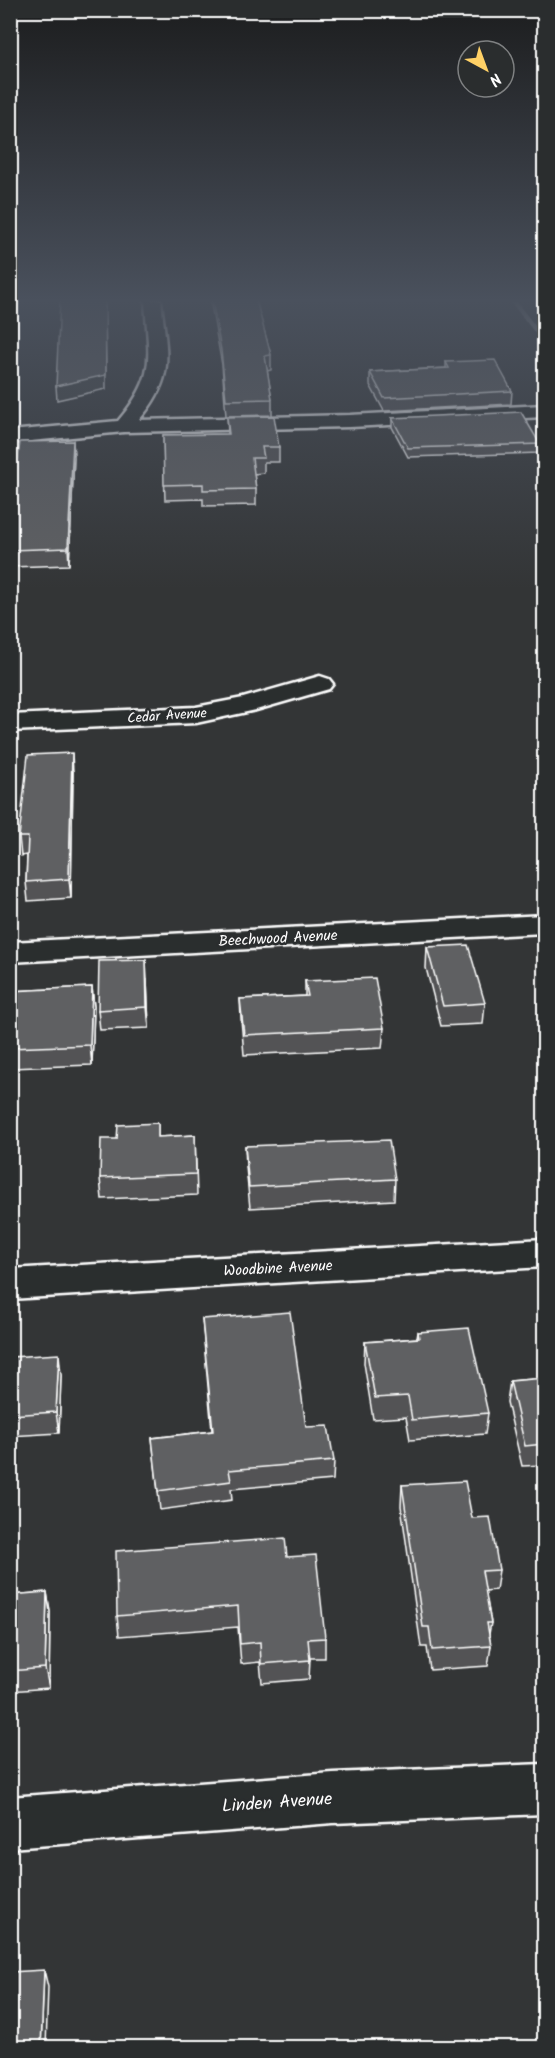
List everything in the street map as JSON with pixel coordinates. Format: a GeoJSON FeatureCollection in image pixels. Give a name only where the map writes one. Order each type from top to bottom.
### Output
{"type":"FeatureCollection","features":[{"type":"Feature","properties":{"kind":"street"},"geometry":{"type":"LineString","coordinates":[[124,426],[148,396]]}},
{"type":"Feature","properties":{"kind":"street"},"geometry":{"type":"LineString","coordinates":[[10,437],[124,426],[350,421],[544,411]]}},
{"type":"Feature","properties":{"kind":"street","name":"Cedar Avenue"},"geometry":{"type":"LineString","coordinates":[[10,723],[196,716],[247,705],[320,684]]}},
{"type":"Feature","properties":{"kind":"street","name":"Beechwood Avenue"},"geometry":{"type":"LineString","coordinates":[[10,952],[544,924]]}},
{"type":"Feature","properties":{"kind":"street","name":"Woodbine Avenue"},"geometry":{"type":"LineString","coordinates":[[10,1284],[544,1252]]}},
{"type":"Feature","properties":{"kind":"street","name":"Linden Avenue"},"geometry":{"type":"LineString","coordinates":[[10,1823],[333,1798],[544,1789]]}},
{"type":"Feature","properties":{"kind":"building"},"geometry":{"type":"Polygon","coordinates":[[[226,396],[272,396],[272,399],[226,400],[226,396]]]}},
{"type":"Feature","properties":{"kind":"building"},"geometry":{"type":"Polygon","coordinates":[[[383,396],[420,396],[384,398],[383,396]]]}},
{"type":"Feature","properties":{"kind":"building"},"geometry":{"type":"Polygon","coordinates":[[[521,412],[540,444],[408,448],[392,418],[521,412]]]}},
{"type":"Feature","properties":{"kind":"building"},"geometry":{"type":"Polygon","coordinates":[[[274,416],[279,447],[262,447],[264,458],[252,458],[256,489],[203,490],[203,484],[164,485],[163,435],[229,434],[227,417],[274,416]]]}},
{"type":"Feature","properties":{"kind":"building"},"geometry":{"type":"Polygon","coordinates":[[[73,441],[68,548],[10,550],[10,517],[20,442],[73,441]]]}},
{"type":"Feature","properties":{"kind":"building"},"geometry":{"type":"Polygon","coordinates":[[[72,753],[69,879],[26,882],[28,837],[19,837],[28,755],[72,753]]]}},
{"type":"Feature","properties":{"kind":"building"},"geometry":{"type":"Polygon","coordinates":[[[468,945],[485,1003],[443,1006],[427,947],[468,945]]]}},
{"type":"Feature","properties":{"kind":"building"},"geometry":{"type":"Polygon","coordinates":[[[146,960],[147,1007],[98,1010],[99,961],[146,960]]]}},
{"type":"Feature","properties":{"kind":"building"},"geometry":{"type":"Polygon","coordinates":[[[375,978],[384,1028],[244,1035],[240,999],[308,996],[305,981],[375,978]]]}},
{"type":"Feature","properties":{"kind":"building"},"geometry":{"type":"Polygon","coordinates":[[[92,987],[90,1045],[10,1048],[10,991],[92,987]]]}},
{"type":"Feature","properties":{"kind":"building"},"geometry":{"type":"Polygon","coordinates":[[[158,1123],[158,1137],[195,1135],[196,1174],[100,1178],[101,1139],[117,1139],[118,1125],[158,1123]]]}},
{"type":"Feature","properties":{"kind":"building"},"geometry":{"type":"Polygon","coordinates":[[[389,1140],[395,1179],[249,1187],[245,1146],[389,1140]]]}},
{"type":"Feature","properties":{"kind":"building"},"geometry":{"type":"Polygon","coordinates":[[[290,1312],[306,1427],[328,1426],[334,1461],[229,1470],[231,1481],[158,1491],[152,1438],[213,1431],[202,1319],[290,1312]]]}},
{"type":"Feature","properties":{"kind":"building"},"geometry":{"type":"Polygon","coordinates":[[[469,1328],[488,1413],[412,1420],[408,1396],[375,1398],[365,1342],[419,1338],[418,1332],[469,1328]]]}},
{"type":"Feature","properties":{"kind":"building"},"geometry":{"type":"Polygon","coordinates":[[[59,1354],[56,1412],[10,1415],[10,1357],[59,1354]]]}},
{"type":"Feature","properties":{"kind":"building"},"geometry":{"type":"Polygon","coordinates":[[[544,1378],[544,1444],[525,1446],[510,1381],[544,1378]]]}},
{"type":"Feature","properties":{"kind":"building"},"geometry":{"type":"Polygon","coordinates":[[[465,1481],[472,1518],[490,1517],[499,1570],[482,1571],[491,1623],[487,1623],[491,1646],[432,1650],[429,1627],[423,1627],[402,1485],[465,1481]]]}},
{"type":"Feature","properties":{"kind":"building"},"geometry":{"type":"Polygon","coordinates":[[[285,1538],[287,1557],[316,1555],[325,1638],[308,1639],[310,1660],[261,1664],[260,1642],[240,1644],[238,1606],[117,1616],[116,1551],[285,1538]]]}},
{"type":"Feature","properties":{"kind":"building"},"geometry":{"type":"Polygon","coordinates":[[[47,1592],[45,1668],[10,1671],[10,1595],[47,1592]]]}},
{"type":"Feature","properties":{"kind":"building"},"geometry":{"type":"Polygon","coordinates":[[[44,1970],[41,2048],[10,2048],[10,1972],[44,1970]]]}}]}
